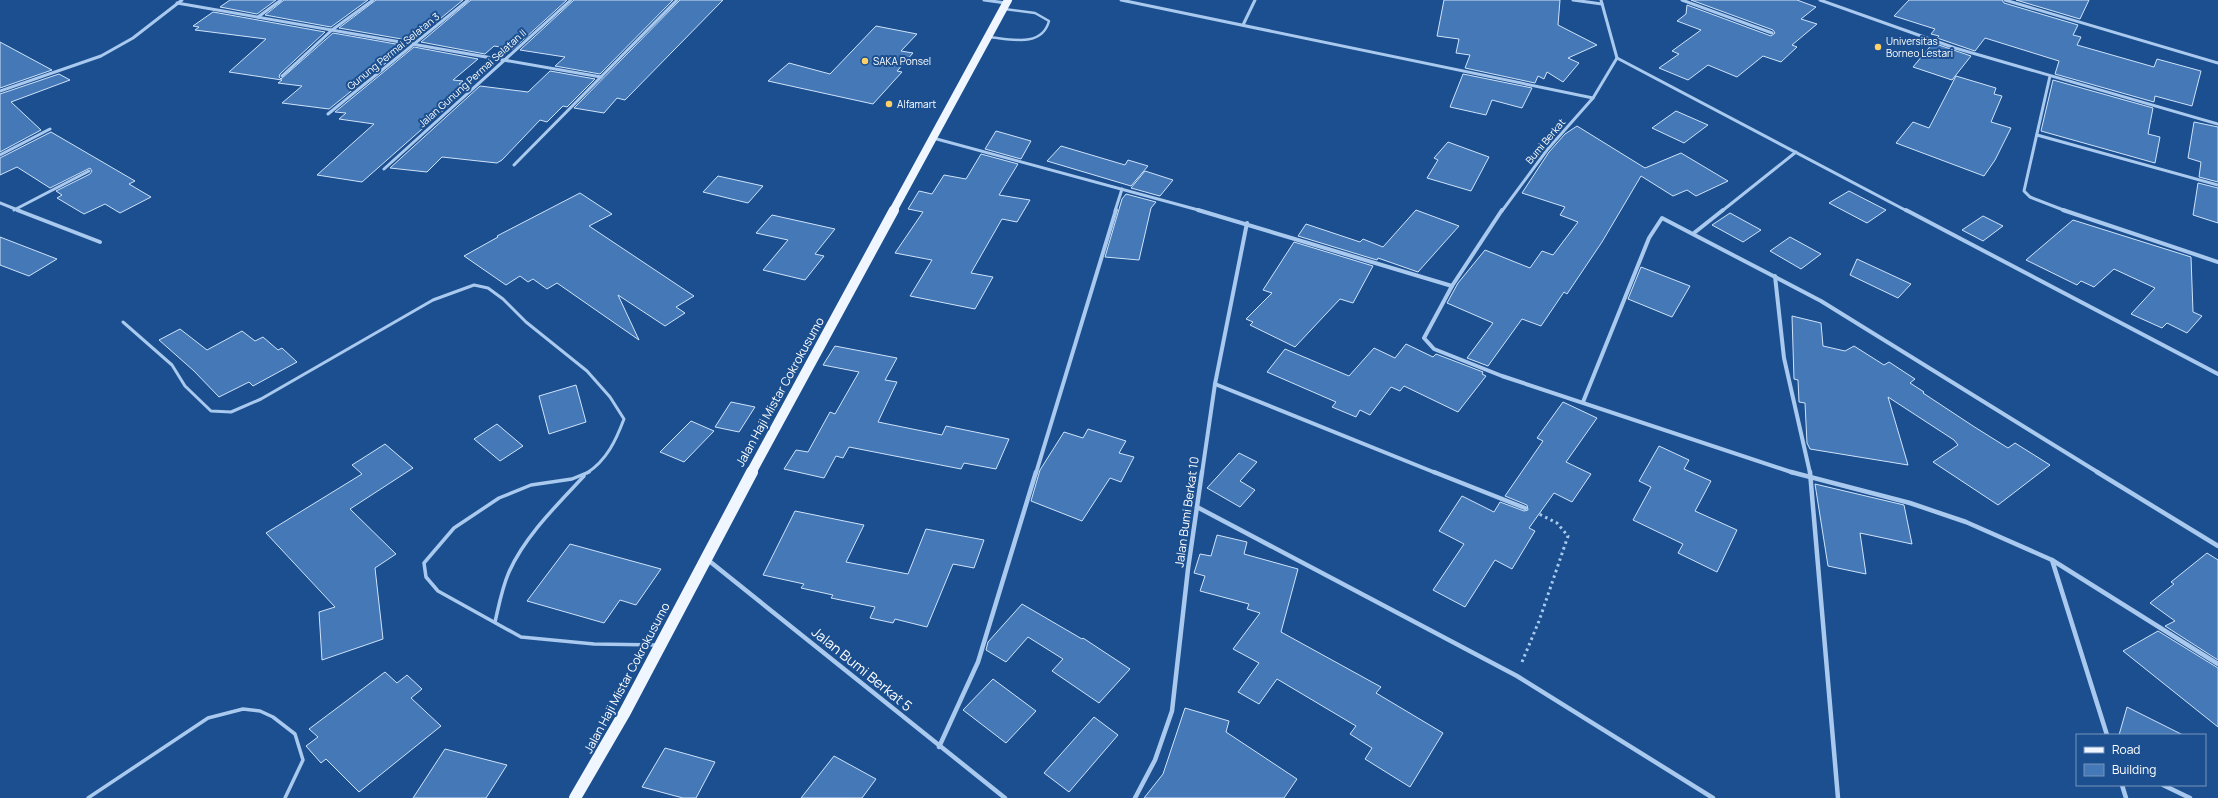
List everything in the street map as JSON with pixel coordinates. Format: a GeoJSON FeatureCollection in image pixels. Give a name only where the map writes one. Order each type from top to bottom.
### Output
{"type":"FeatureCollection","features":[{"type":"Feature","properties":{"kind":"main road","name":"Jalan Haji Mistar Cokrokusumo"},"geometry":{"type":"LineString","coordinates":[[575,798],[660,645],[705,557],[1006,4]]}},
{"type":"Feature","properties":{"kind":"street"},"geometry":{"type":"LineString","coordinates":[[0,91],[67,69],[115,49],[138,35],[182,0]]}},
{"type":"Feature","properties":{"kind":"street"},"geometry":{"type":"LineString","coordinates":[[258,17],[281,0]]}},
{"type":"Feature","properties":{"kind":"street"},"geometry":{"type":"LineString","coordinates":[[282,76],[332,30],[373,0]]}},
{"type":"Feature","properties":{"kind":"street","name":"Gunung Permai Selatan 3"},"geometry":{"type":"LineString","coordinates":[[328,114],[468,0]]}},
{"type":"Feature","properties":{"kind":"street","name":"Jalan Gunung Permai Selatan II"},"geometry":{"type":"LineString","coordinates":[[384,169],[571,0]]}},
{"type":"Feature","properties":{"kind":"street"},"geometry":{"type":"LineString","coordinates":[[514,165],[677,0]]}},
{"type":"Feature","properties":{"kind":"street"},"geometry":{"type":"LineString","coordinates":[[984,0],[1006,4]]}},
{"type":"Feature","properties":{"kind":"street"},"geometry":{"type":"LineString","coordinates":[[1121,0],[1593,98]]}},
{"type":"Feature","properties":{"kind":"street"},"geometry":{"type":"LineString","coordinates":[[1243,26],[1255,0]]}},
{"type":"Feature","properties":{"kind":"street"},"geometry":{"type":"LineString","coordinates":[[1574,0],[1602,4]]}},
{"type":"Feature","properties":{"kind":"street"},"geometry":{"type":"LineString","coordinates":[[1600,0],[1617,58],[2218,374]]}},
{"type":"Feature","properties":{"kind":"street"},"geometry":{"type":"LineString","coordinates":[[1682,0],[1772,33]]}},
{"type":"Feature","properties":{"kind":"street"},"geometry":{"type":"LineString","coordinates":[[1820,0],[1956,48],[2218,124]]}},
{"type":"Feature","properties":{"kind":"street"},"geometry":{"type":"LineString","coordinates":[[2005,0],[2218,63]]}},
{"type":"Feature","properties":{"kind":"street"},"geometry":{"type":"LineString","coordinates":[[177,4],[601,77]]}},
{"type":"Feature","properties":{"kind":"street","name":"Bumi Berkat"},"geometry":{"type":"LineString","coordinates":[[1583,402],[1502,376],[1434,349],[1424,338],[1452,286],[1512,195],[1547,150],[1593,98],[1617,58]]}},
{"type":"Feature","properties":{"kind":"street"},"geometry":{"type":"LineString","coordinates":[[2050,76],[2024,191],[2030,197],[2050,206],[2218,262]]}},
{"type":"Feature","properties":{"kind":"street"},"geometry":{"type":"LineString","coordinates":[[0,155],[50,130]]}},
{"type":"Feature","properties":{"kind":"street"},"geometry":{"type":"LineString","coordinates":[[2037,135],[2218,185]]}},
{"type":"Feature","properties":{"kind":"street"},"geometry":{"type":"LineString","coordinates":[[934,138],[1247,224],[1452,286]]}},
{"type":"Feature","properties":{"kind":"street"},"geometry":{"type":"LineString","coordinates":[[1694,233],[1796,152]]}},
{"type":"Feature","properties":{"kind":"street"},"geometry":{"type":"LineString","coordinates":[[14,210],[89,171]]}},
{"type":"Feature","properties":{"kind":"street"},"geometry":{"type":"LineString","coordinates":[[939,747],[978,662],[1122,189]]}},
{"type":"Feature","properties":{"kind":"street"},"geometry":{"type":"LineString","coordinates":[[0,203],[14,210],[100,242]]}},
{"type":"Feature","properties":{"kind":"street"},"geometry":{"type":"LineString","coordinates":[[2218,546],[1821,300],[1694,233],[1662,218],[1649,238],[1583,402],[1811,478],[1910,503],[1966,522],[2052,560],[2218,664]]}},
{"type":"Feature","properties":{"kind":"street","name":"Jalan Bumi Berkat 10"},"geometry":{"type":"LineString","coordinates":[[1136,798],[1155,760],[1172,711],[1197,507],[1215,384],[1247,224]]}},
{"type":"Feature","properties":{"kind":"street"},"geometry":{"type":"LineString","coordinates":[[1775,276],[1784,358],[1811,478],[1838,798]]}},
{"type":"Feature","properties":{"kind":"street"},"geometry":{"type":"LineString","coordinates":[[1215,384],[1526,508]]}},
{"type":"Feature","properties":{"kind":"street"},"geometry":{"type":"LineString","coordinates":[[1197,507],[1517,676],[1713,798]]}},
{"type":"Feature","properties":{"kind":"street","name":"Jalan Bumi Berkat 5"},"geometry":{"type":"LineString","coordinates":[[705,557],[939,747],[1005,798]]}},
{"type":"Feature","properties":{"kind":"street"},"geometry":{"type":"LineString","coordinates":[[2052,560],[2107,734]]}},
{"type":"Feature","properties":{"kind":"street"},"geometry":{"type":"LineString","coordinates":[[2122,786],[2126,798]]}},
{"type":"Feature","properties":{"kind":"street"},"geometry":{"type":"LineString","coordinates":[[2165,786],[2190,798]]}},
{"type":"Feature","properties":{"kind":"lane"},"geometry":{"type":"LineString","coordinates":[[988,37],[1035,39],[1046,32],[1048,21],[1042,16],[1006,4]]}},
{"type":"Feature","properties":{"kind":"lane"},"geometry":{"type":"LineString","coordinates":[[123,322],[172,365],[185,386],[211,410],[231,412],[260,399],[433,300],[474,285],[488,288],[503,299],[526,322],[587,371],[610,398],[624,419],[616,442],[596,468],[584,476],[534,534],[512,567],[501,594],[495,622]]}},
{"type":"Feature","properties":{"kind":"lane"},"geometry":{"type":"LineString","coordinates":[[584,476],[559,482],[532,485],[513,492],[460,523],[446,535],[424,563],[426,577],[438,591],[521,637],[594,644],[660,645]]}},
{"type":"Feature","properties":{"kind":"lane"},"geometry":{"type":"LineString","coordinates":[[88,798],[208,718],[242,709],[260,710],[273,717],[295,734],[304,760],[285,798]]}},
{"type":"Feature","properties":{"kind":"path"},"geometry":{"type":"LineString","coordinates":[[1517,676],[1539,621],[1568,536],[1557,523],[1526,508]]}},
{"type":"Feature","properties":{"kind":"building"},"geometry":{"type":"Polygon","coordinates":[[[230,0],[276,0],[257,14],[220,7],[230,0]]]}},
{"type":"Feature","properties":{"kind":"building"},"geometry":{"type":"Polygon","coordinates":[[[284,0],[368,0],[331,27],[265,15],[284,0]]]}},
{"type":"Feature","properties":{"kind":"building"},"geometry":{"type":"Polygon","coordinates":[[[376,0],[463,0],[413,41],[339,28],[376,0]]]}},
{"type":"Feature","properties":{"kind":"building"},"geometry":{"type":"Polygon","coordinates":[[[471,0],[567,0],[513,49],[494,46],[485,54],[421,42],[471,0]]]}},
{"type":"Feature","properties":{"kind":"building"},"geometry":{"type":"Polygon","coordinates":[[[574,0],[673,0],[600,74],[555,66],[565,57],[520,50],[574,0]]]}},
{"type":"Feature","properties":{"kind":"building"},"geometry":{"type":"Polygon","coordinates":[[[680,0],[723,0],[625,100],[617,98],[604,113],[574,108],[680,0]]]}},
{"type":"Feature","properties":{"kind":"building"},"geometry":{"type":"Polygon","coordinates":[[[1444,0],[1560,0],[1558,25],[1597,45],[1568,58],[1579,63],[1563,82],[1547,72],[1544,79],[1538,76],[1535,83],[1465,68],[1470,55],[1456,53],[1459,39],[1437,36],[1444,0]]]}},
{"type":"Feature","properties":{"kind":"building"},"geometry":{"type":"Polygon","coordinates":[[[1691,0],[1797,0],[1816,7],[1801,19],[1817,24],[1792,45],[1797,47],[1781,62],[1763,56],[1737,77],[1708,65],[1688,80],[1659,68],[1679,54],[1672,51],[1701,30],[1677,21],[1686,14],[1687,5],[1771,36],[1775,33],[1773,30],[1691,0]]]}},
{"type":"Feature","properties":{"kind":"building"},"geometry":{"type":"Polygon","coordinates":[[[1909,0],[2002,0],[2004,3],[2078,25],[2073,35],[2081,37],[2077,45],[2154,67],[2157,59],[2201,71],[2192,106],[2155,96],[2154,102],[2055,74],[2059,61],[1985,38],[1975,51],[1937,38],[1939,36],[1931,34],[1935,29],[1894,16],[1909,0]]]}},
{"type":"Feature","properties":{"kind":"building"},"geometry":{"type":"Polygon","coordinates":[[[2016,0],[2089,0],[2080,19],[2016,0]]]}},
{"type":"Feature","properties":{"kind":"building"},"geometry":{"type":"Polygon","coordinates":[[[213,12],[325,32],[280,74],[279,77],[281,79],[333,33],[407,46],[329,109],[282,103],[302,86],[278,83],[282,80],[229,72],[266,39],[195,30],[199,27],[193,26],[213,12]]]}},
{"type":"Feature","properties":{"kind":"building"},"geometry":{"type":"Polygon","coordinates":[[[876,26],[917,34],[901,51],[913,53],[897,71],[902,72],[873,104],[768,81],[789,63],[830,74],[876,26]]]}},
{"type":"Feature","properties":{"kind":"building"},"geometry":{"type":"Polygon","coordinates":[[[0,42],[52,70],[0,88],[0,42]]]}},
{"type":"Feature","properties":{"kind":"building"},"geometry":{"type":"Polygon","coordinates":[[[1933,43],[1971,56],[1952,80],[1913,67],[1933,43]]]}},
{"type":"Feature","properties":{"kind":"building"},"geometry":{"type":"Polygon","coordinates":[[[414,47],[478,59],[453,80],[463,81],[459,84],[472,85],[362,182],[317,175],[374,124],[339,119],[346,113],[335,112],[414,47]]]}},
{"type":"Feature","properties":{"kind":"building"},"geometry":{"type":"Polygon","coordinates":[[[550,71],[595,79],[567,107],[563,106],[547,122],[540,120],[502,160],[497,163],[442,157],[427,172],[390,168],[480,86],[528,92],[550,71]]]}},
{"type":"Feature","properties":{"kind":"building"},"geometry":{"type":"Polygon","coordinates":[[[59,74],[70,80],[11,102],[41,130],[0,152],[0,94],[59,74]]]}},
{"type":"Feature","properties":{"kind":"building"},"geometry":{"type":"Polygon","coordinates":[[[1463,74],[1532,88],[1522,108],[1492,100],[1486,115],[1450,107],[1463,74]]]}},
{"type":"Feature","properties":{"kind":"building"},"geometry":{"type":"Polygon","coordinates":[[[1956,76],[1996,88],[1994,94],[2002,96],[1991,122],[2011,128],[1995,160],[1984,176],[1896,143],[1913,122],[1929,128],[1956,76]]]}},
{"type":"Feature","properties":{"kind":"building"},"geometry":{"type":"Polygon","coordinates":[[[2053,80],[2153,108],[2148,134],[2160,137],[2155,163],[2041,131],[2053,80]]]}},
{"type":"Feature","properties":{"kind":"building"},"geometry":{"type":"Polygon","coordinates":[[[1676,111],[1708,125],[1684,143],[1652,128],[1676,111]]]}},
{"type":"Feature","properties":{"kind":"building"},"geometry":{"type":"Polygon","coordinates":[[[2194,122],[2218,127],[2218,182],[2199,177],[2201,162],[2188,158],[2194,122]]]}},
{"type":"Feature","properties":{"kind":"building"},"geometry":{"type":"Polygon","coordinates":[[[1577,126],[1645,168],[1681,153],[1728,181],[1696,196],[1687,190],[1673,196],[1641,176],[1602,242],[1567,294],[1564,292],[1541,326],[1522,319],[1488,366],[1467,358],[1493,323],[1447,303],[1458,283],[1485,250],[1530,268],[1542,251],[1553,255],[1578,222],[1560,215],[1565,207],[1522,193],[1549,152],[1565,134],[1577,126]]]}},
{"type":"Feature","properties":{"kind":"building"},"geometry":{"type":"Polygon","coordinates":[[[996,131],[1031,141],[1021,159],[985,149],[996,131]]]}},
{"type":"Feature","properties":{"kind":"building"},"geometry":{"type":"Polygon","coordinates":[[[51,132],[135,181],[129,184],[151,197],[120,213],[105,204],[84,214],[57,198],[62,195],[56,191],[90,174],[92,171],[90,168],[50,188],[17,167],[0,175],[0,158],[51,132]]]}},
{"type":"Feature","properties":{"kind":"building"},"geometry":{"type":"Polygon","coordinates":[[[1448,142],[1489,157],[1471,191],[1427,178],[1438,160],[1434,158],[1448,142]]]}},
{"type":"Feature","properties":{"kind":"building"},"geometry":{"type":"Polygon","coordinates":[[[1061,146],[1125,165],[1128,160],[1148,166],[1131,186],[1047,161],[1061,146]]]}},
{"type":"Feature","properties":{"kind":"building"},"geometry":{"type":"Polygon","coordinates":[[[981,154],[1018,164],[999,195],[1030,200],[1017,222],[1002,219],[971,273],[993,277],[975,309],[910,296],[932,260],[895,253],[923,212],[908,209],[919,191],[932,194],[944,175],[966,179],[981,154]]]}},
{"type":"Feature","properties":{"kind":"building"},"geometry":{"type":"Polygon","coordinates":[[[1145,171],[1173,180],[1160,196],[1131,188],[1145,171]]]}},
{"type":"Feature","properties":{"kind":"building"},"geometry":{"type":"Polygon","coordinates":[[[718,176],[763,186],[748,203],[703,192],[718,176]]]}},
{"type":"Feature","properties":{"kind":"building"},"geometry":{"type":"Polygon","coordinates":[[[2198,183],[2218,188],[2218,223],[2193,215],[2198,183]]]}},
{"type":"Feature","properties":{"kind":"building"},"geometry":{"type":"Polygon","coordinates":[[[1849,191],[1886,210],[1867,223],[1829,203],[1849,191]]]}},
{"type":"Feature","properties":{"kind":"building"},"geometry":{"type":"Polygon","coordinates":[[[580,193],[612,214],[589,226],[694,296],[676,307],[685,313],[665,326],[618,295],[639,340],[557,283],[547,289],[533,279],[528,282],[520,276],[506,285],[464,256],[498,237],[497,236],[580,193]]]}},
{"type":"Feature","properties":{"kind":"building"},"geometry":{"type":"Polygon","coordinates":[[[1126,194],[1156,202],[1151,208],[1139,260],[1105,257],[1122,199],[1126,194]]]}},
{"type":"Feature","properties":{"kind":"building"},"geometry":{"type":"Polygon","coordinates":[[[1416,210],[1459,226],[1418,272],[1378,258],[1377,260],[1298,236],[1306,224],[1360,242],[1363,239],[1383,247],[1416,210]]]}},
{"type":"Feature","properties":{"kind":"building"},"geometry":{"type":"Polygon","coordinates":[[[1730,213],[1761,230],[1743,242],[1712,225],[1730,213]]]}},
{"type":"Feature","properties":{"kind":"building"},"geometry":{"type":"Polygon","coordinates":[[[772,215],[835,229],[815,254],[824,256],[805,280],[763,270],[788,240],[756,233],[772,215]]]}},
{"type":"Feature","properties":{"kind":"building"},"geometry":{"type":"Polygon","coordinates":[[[1983,216],[2003,226],[1983,241],[1962,230],[1983,216]]]}},
{"type":"Feature","properties":{"kind":"building"},"geometry":{"type":"Polygon","coordinates":[[[2073,220],[2191,257],[2193,312],[2202,316],[2187,333],[2167,323],[2162,328],[2131,314],[2155,288],[2114,269],[2094,287],[2081,281],[2077,285],[2026,260],[2073,220]]]}},
{"type":"Feature","properties":{"kind":"building"},"geometry":{"type":"Polygon","coordinates":[[[0,237],[57,259],[29,276],[0,265],[0,237]]]}},
{"type":"Feature","properties":{"kind":"building"},"geometry":{"type":"Polygon","coordinates":[[[1790,237],[1821,254],[1801,269],[1770,251],[1790,237]]]}},
{"type":"Feature","properties":{"kind":"building"},"geometry":{"type":"Polygon","coordinates":[[[1294,242],[1373,266],[1353,303],[1340,299],[1295,347],[1250,325],[1253,322],[1246,319],[1272,293],[1263,290],[1294,242]]]}},
{"type":"Feature","properties":{"kind":"building"},"geometry":{"type":"Polygon","coordinates":[[[1857,259],[1911,284],[1898,298],[1850,275],[1857,259]]]}},
{"type":"Feature","properties":{"kind":"building"},"geometry":{"type":"Polygon","coordinates":[[[1641,267],[1690,286],[1672,317],[1628,299],[1641,267]]]}},
{"type":"Feature","properties":{"kind":"building"},"geometry":{"type":"Polygon","coordinates":[[[1792,316],[1821,323],[1823,346],[1845,351],[1854,346],[1884,365],[1889,362],[1915,379],[1910,383],[1924,392],[1923,393],[1973,426],[2008,448],[2015,443],[2050,465],[1998,505],[1933,462],[1958,445],[1954,440],[1888,397],[1908,465],[1810,449],[1807,443],[1805,403],[1799,402],[1798,380],[1794,379],[1792,316]]]}},
{"type":"Feature","properties":{"kind":"building"},"geometry":{"type":"Polygon","coordinates":[[[180,329],[207,350],[242,331],[255,341],[263,337],[278,350],[282,348],[297,362],[253,386],[249,382],[219,397],[194,371],[159,340],[180,329]]]}},
{"type":"Feature","properties":{"kind":"building"},"geometry":{"type":"Polygon","coordinates":[[[1406,344],[1433,357],[1436,354],[1483,372],[1482,374],[1486,376],[1458,412],[1404,386],[1400,391],[1391,387],[1370,415],[1360,410],[1356,417],[1332,407],[1336,402],[1267,372],[1285,349],[1349,376],[1374,348],[1395,358],[1406,344]]]}},
{"type":"Feature","properties":{"kind":"building"},"geometry":{"type":"Polygon","coordinates":[[[835,346],[897,358],[885,380],[897,382],[878,422],[942,435],[946,426],[1009,439],[996,469],[964,463],[961,469],[849,447],[843,458],[836,456],[824,478],[784,469],[796,450],[808,452],[830,412],[835,414],[859,372],[823,365],[835,346]]]}},
{"type":"Feature","properties":{"kind":"building"},"geometry":{"type":"Polygon","coordinates":[[[576,385],[586,422],[549,434],[539,396],[576,385]]]}},
{"type":"Feature","properties":{"kind":"building"},"geometry":{"type":"Polygon","coordinates":[[[731,402],[755,407],[739,432],[715,427],[731,402]]]}},
{"type":"Feature","properties":{"kind":"building"},"geometry":{"type":"Polygon","coordinates":[[[1563,402],[1597,418],[1566,462],[1591,474],[1572,502],[1554,493],[1529,528],[1535,531],[1512,569],[1495,560],[1465,607],[1433,590],[1464,544],[1439,531],[1462,496],[1494,512],[1500,502],[1524,511],[1528,510],[1527,505],[1505,496],[1543,441],[1537,438],[1563,402]]]}},
{"type":"Feature","properties":{"kind":"building"},"geometry":{"type":"Polygon","coordinates":[[[691,421],[714,431],[684,462],[660,452],[691,421]]]}},
{"type":"Feature","properties":{"kind":"building"},"geometry":{"type":"Polygon","coordinates":[[[497,424],[523,446],[500,461],[474,439],[497,424]]]}},
{"type":"Feature","properties":{"kind":"building"},"geometry":{"type":"Polygon","coordinates":[[[1088,429],[1126,441],[1119,453],[1134,457],[1121,482],[1110,478],[1082,521],[1031,501],[1040,470],[1064,432],[1083,438],[1088,429]]]}},
{"type":"Feature","properties":{"kind":"building"},"geometry":{"type":"Polygon","coordinates":[[[385,444],[413,468],[350,509],[396,554],[375,568],[383,639],[322,660],[319,612],[335,607],[266,533],[362,474],[352,465],[385,444]]]}},
{"type":"Feature","properties":{"kind":"building"},"geometry":{"type":"Polygon","coordinates":[[[1659,446],[1689,460],[1684,469],[1711,481],[1695,511],[1737,530],[1717,572],[1678,553],[1683,544],[1633,520],[1651,487],[1639,481],[1659,446]]]}},
{"type":"Feature","properties":{"kind":"building"},"geometry":{"type":"Polygon","coordinates":[[[1239,453],[1257,462],[1240,481],[1255,490],[1240,507],[1207,488],[1239,453]]]}},
{"type":"Feature","properties":{"kind":"building"},"geometry":{"type":"Polygon","coordinates":[[[1815,484],[1904,505],[1912,544],[1860,533],[1866,574],[1828,566],[1815,484]]]}},
{"type":"Feature","properties":{"kind":"building"},"geometry":{"type":"Polygon","coordinates":[[[795,511],[864,525],[846,562],[908,574],[926,529],[984,540],[974,568],[953,564],[927,627],[895,619],[893,623],[870,618],[875,607],[831,598],[833,595],[801,588],[804,584],[763,575],[795,511]]]}},
{"type":"Feature","properties":{"kind":"building"},"geometry":{"type":"Polygon","coordinates":[[[1217,535],[1247,542],[1244,554],[1298,569],[1281,632],[1381,687],[1376,693],[1443,733],[1410,787],[1365,759],[1372,748],[1350,734],[1356,726],[1277,679],[1259,704],[1238,692],[1259,663],[1233,649],[1260,613],[1247,609],[1249,604],[1200,591],[1205,576],[1194,573],[1200,554],[1211,556],[1217,535]]]}},
{"type":"Feature","properties":{"kind":"building"},"geometry":{"type":"Polygon","coordinates":[[[570,544],[661,569],[636,605],[620,600],[604,623],[527,601],[570,544]]]}},
{"type":"Feature","properties":{"kind":"building"},"geometry":{"type":"Polygon","coordinates":[[[2207,553],[2218,560],[2218,660],[2165,626],[2175,621],[2150,603],[2174,584],[2171,582],[2207,553]]]}},
{"type":"Feature","properties":{"kind":"building"},"geometry":{"type":"Polygon","coordinates":[[[1022,604],[1082,639],[1083,638],[1130,669],[1099,703],[1052,671],[1063,659],[1028,637],[1006,662],[986,650],[988,642],[1022,604]]]}},
{"type":"Feature","properties":{"kind":"building"},"geometry":{"type":"Polygon","coordinates":[[[2158,631],[2218,668],[2218,727],[2123,651],[2158,631]]]}},
{"type":"Feature","properties":{"kind":"building"},"geometry":{"type":"Polygon","coordinates":[[[385,672],[397,683],[407,675],[422,689],[411,698],[441,726],[359,792],[326,759],[321,763],[306,746],[318,737],[309,729],[385,672]]]}},
{"type":"Feature","properties":{"kind":"building"},"geometry":{"type":"Polygon","coordinates":[[[993,679],[1036,711],[1006,743],[963,710],[993,679]]]}},
{"type":"Feature","properties":{"kind":"building"},"geometry":{"type":"Polygon","coordinates":[[[2127,707],[2181,734],[2119,734],[2127,707]]]}},
{"type":"Feature","properties":{"kind":"building"},"geometry":{"type":"Polygon","coordinates":[[[1185,708],[1229,721],[1226,732],[1297,779],[1284,798],[1144,798],[1163,774],[1185,708]]]}},
{"type":"Feature","properties":{"kind":"building"},"geometry":{"type":"Polygon","coordinates":[[[1094,717],[1118,735],[1069,792],[1044,773],[1094,717]]]}},
{"type":"Feature","properties":{"kind":"building"},"geometry":{"type":"Polygon","coordinates":[[[665,748],[715,762],[696,798],[683,798],[642,787],[665,748]]]}},
{"type":"Feature","properties":{"kind":"building"},"geometry":{"type":"Polygon","coordinates":[[[445,749],[507,765],[486,798],[413,798],[445,749]]]}},
{"type":"Feature","properties":{"kind":"building"},"geometry":{"type":"Polygon","coordinates":[[[834,756],[876,779],[862,798],[801,798],[834,756]]]}},
{"type":"Feature","properties":{"kind":"place","name":"Universitas Borneo Lestari"},"geometry":{"type":"Point","coordinates":[1878,47]}},
{"type":"Feature","properties":{"kind":"place","name":"SAKA Ponsel"},"geometry":{"type":"Point","coordinates":[865,61]}},
{"type":"Feature","properties":{"kind":"place","name":"Alfamart"},"geometry":{"type":"Point","coordinates":[889,104]}}]}
